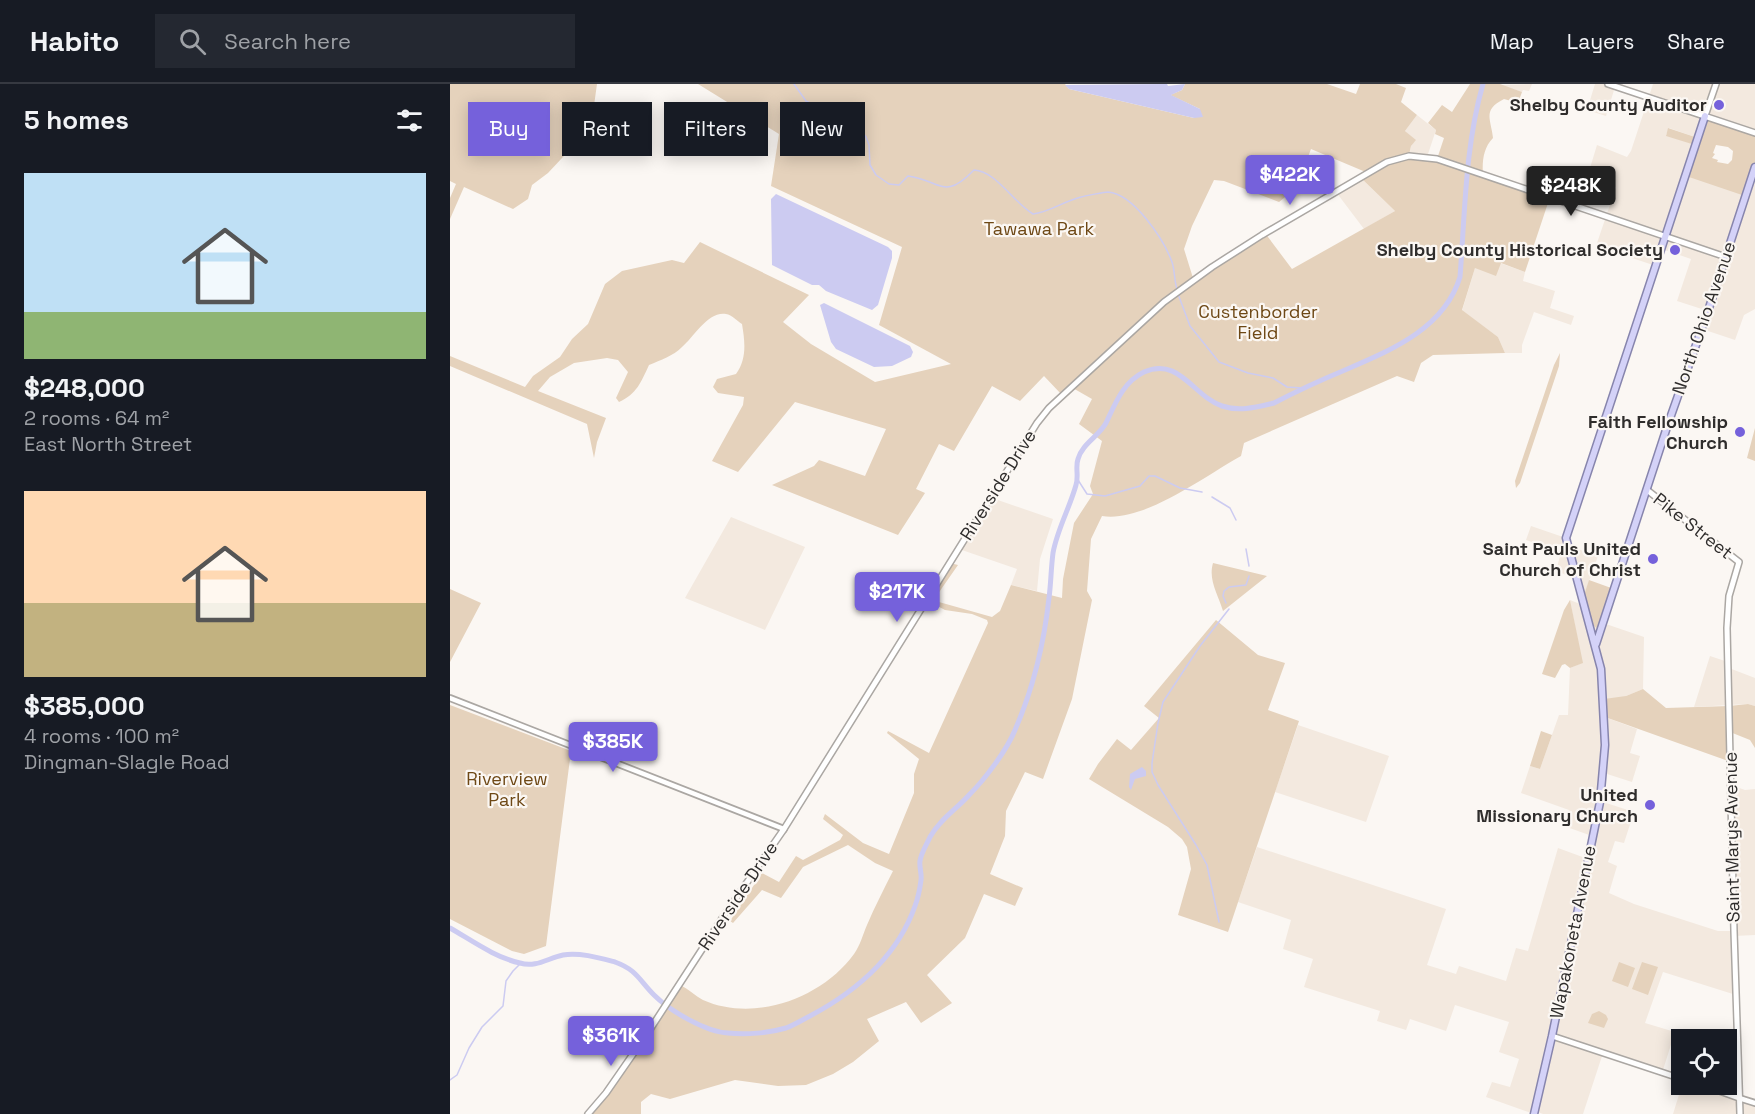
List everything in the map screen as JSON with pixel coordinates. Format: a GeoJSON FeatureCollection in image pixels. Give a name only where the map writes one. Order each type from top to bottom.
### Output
{"type":"FeatureCollection","features":[{"type":"Feature","properties":{"kind":"main road"},"geometry":{"type":"LineString","coordinates":[[1608,84],[1755,133]]}},
{"type":"Feature","properties":{"kind":"main road"},"geometry":{"type":"LineString","coordinates":[[1716,84],[1666,236],[1726,257]]}},
{"type":"Feature","properties":{"kind":"main road","name":"Riverside Drive"},"geometry":{"type":"LineString","coordinates":[[588,1114],[606,1093],[649,1031],[784,828],[1037,423],[1049,408],[1164,302],[1184,286],[1262,235],[1387,162],[1409,156],[1437,159],[1666,236]]}},
{"type":"Feature","properties":{"kind":"main road","name":"North Ohio Avenue"},"geometry":{"type":"LineString","coordinates":[[1595,645],[1755,167]]}},
{"type":"Feature","properties":{"kind":"main road","name":"Wapakoneta Avenue"},"geometry":{"type":"LineString","coordinates":[[1534,1114],[1600,801],[1605,746],[1601,669],[1566,538],[1666,236]]}},
{"type":"Feature","properties":{"kind":"main road","name":"Pike Street"},"geometry":{"type":"LineString","coordinates":[[1647,490],[1739,562]]}},
{"type":"Feature","properties":{"kind":"main road","name":"Saint Marys Avenue"},"geometry":{"type":"LineString","coordinates":[[1739,562],[1729,596],[1728,628],[1740,1114]]}},
{"type":"Feature","properties":{"kind":"main road"},"geometry":{"type":"LineString","coordinates":[[1589,619],[1595,627],[1599,627],[1603,622]]}},
{"type":"Feature","properties":{"kind":"main road"},"geometry":{"type":"LineString","coordinates":[[1552,1036],[1671,1075]]}},
{"type":"Feature","properties":{"kind":"main road"},"geometry":{"type":"LineString","coordinates":[[1731,1095],[1739,1098]]}},
{"type":"Feature","properties":{"kind":"street"},"geometry":{"type":"LineString","coordinates":[[450,698],[784,828]]}},
{"type":"Feature","properties":{"kind":"street"},"geometry":{"type":"LineString","coordinates":[[1739,1098],[1755,1103]]}},
{"type":"Feature","properties":{"kind":"shaded area"},"geometry":{"type":"Polygon","coordinates":[[[1532,84],[1529,91],[1523,90],[1522,92],[1500,85],[1532,84]]]}},
{"type":"Feature","properties":{"kind":"shaded area"},"geometry":{"type":"Polygon","coordinates":[[[1595,84],[1623,84],[1621,88],[1615,87],[1606,116],[1587,110],[1595,84]]]}},
{"type":"Feature","properties":{"kind":"shaded area"},"geometry":{"type":"Polygon","coordinates":[[[1653,84],[1755,84],[1755,133],[1698,138],[1669,128],[1666,135],[1696,145],[1686,175],[1755,167],[1755,309],[1744,315],[1735,340],[1702,329],[1708,311],[1677,301],[1691,259],[1662,249],[1656,266],[1596,246],[1616,187],[1587,178],[1597,145],[1627,157],[1653,84]]]}},
{"type":"Feature","properties":{"kind":"shaded area"},"geometry":{"type":"Polygon","coordinates":[[[1417,115],[1436,130],[1427,157],[1409,156],[1415,140],[1405,131],[1417,115]]]}},
{"type":"Feature","properties":{"kind":"shaded area"},"geometry":{"type":"Polygon","coordinates":[[[1361,178],[1395,211],[1364,229],[1336,192],[1361,178]]]}},
{"type":"Feature","properties":{"kind":"shaded area"},"geometry":{"type":"Polygon","coordinates":[[[1500,263],[1525,272],[1523,281],[1555,291],[1550,308],[1574,316],[1571,325],[1534,312],[1522,345],[1522,353],[1505,353],[1498,337],[1462,311],[1475,268],[1500,263]]]}},
{"type":"Feature","properties":{"kind":"shaded area"},"geometry":{"type":"Polygon","coordinates":[[[992,498],[1053,519],[1040,559],[1037,591],[1011,585],[1017,569],[959,549],[992,498]]]}},
{"type":"Feature","properties":{"kind":"shaded area"},"geometry":{"type":"Polygon","coordinates":[[[731,517],[805,547],[765,630],[685,598],[731,517]]]}},
{"type":"Feature","properties":{"kind":"shaded area"},"geometry":{"type":"Polygon","coordinates":[[[1531,526],[1566,538],[1569,546],[1598,556],[1583,598],[1577,579],[1556,571],[1561,552],[1526,540],[1531,526]]]}},
{"type":"Feature","properties":{"kind":"shaded area"},"geometry":{"type":"Polygon","coordinates":[[[1570,600],[1585,606],[1603,623],[1644,637],[1643,689],[1626,696],[1605,717],[1637,729],[1630,753],[1640,756],[1632,782],[1604,773],[1600,801],[1634,812],[1624,843],[1615,841],[1608,862],[1617,866],[1609,893],[1634,904],[1718,931],[1734,931],[1731,785],[1745,790],[1755,789],[1755,935],[1734,936],[1736,995],[1663,972],[1645,1023],[1671,1031],[1671,1045],[1662,1073],[1603,1053],[1583,1114],[1543,1114],[1535,1111],[1534,1114],[1486,1097],[1492,1082],[1510,1087],[1519,1059],[1499,1052],[1509,1022],[1455,1005],[1446,1031],[1410,1019],[1406,1030],[1377,1021],[1380,1011],[1304,987],[1313,959],[1283,949],[1291,920],[1238,902],[1257,847],[1446,909],[1427,965],[1456,974],[1459,966],[1506,981],[1516,948],[1528,951],[1558,848],[1588,859],[1592,836],[1564,826],[1569,810],[1521,793],[1530,766],[1540,769],[1559,715],[1568,715],[1570,668],[1582,663],[1570,600]]]}},
{"type":"Feature","properties":{"kind":"shaded area"},"geometry":{"type":"Polygon","coordinates":[[[1710,656],[1728,662],[1729,668],[1755,678],[1755,706],[1748,704],[1694,707],[1710,656]]]}},
{"type":"Feature","properties":{"kind":"shaded area"},"geometry":{"type":"Polygon","coordinates":[[[1298,725],[1389,756],[1366,822],[1275,792],[1298,725]]]}},
{"type":"Feature","properties":{"kind":"shaded area"},"geometry":{"type":"Polygon","coordinates":[[[1738,1059],[1739,1098],[1755,1103],[1755,1114],[1673,1114],[1679,1095],[1737,1095],[1738,1059]]]}},
{"type":"Feature","properties":{"kind":"green space"},"geometry":{"type":"Polygon","coordinates":[[[450,84],[597,84],[594,102],[562,102],[562,156],[564,156],[548,173],[532,185],[528,199],[513,209],[464,187],[450,219],[450,198],[456,184],[450,181],[450,84]]]}},
{"type":"Feature","properties":{"kind":"green space"},"geometry":{"type":"Polygon","coordinates":[[[698,84],[1065,84],[1069,89],[1194,118],[1200,109],[1170,95],[1182,90],[1185,84],[1327,84],[1356,94],[1360,84],[1396,84],[1406,88],[1401,102],[1417,115],[1405,131],[1416,140],[1411,146],[1409,155],[1437,159],[1444,138],[1435,134],[1436,130],[1428,123],[1442,105],[1452,112],[1470,84],[1500,84],[1522,92],[1518,103],[1504,99],[1490,111],[1493,138],[1484,156],[1483,176],[1550,197],[1525,272],[1501,263],[1496,276],[1475,268],[1462,310],[1498,337],[1505,353],[1433,355],[1421,363],[1414,382],[1397,376],[1244,443],[1241,456],[1192,486],[1155,505],[1118,516],[1102,516],[1091,539],[1087,591],[1092,600],[1072,699],[1043,779],[1025,772],[1006,811],[1005,836],[990,874],[1023,888],[1015,906],[984,894],[965,938],[927,975],[952,1003],[921,1023],[906,1002],[867,1019],[879,1041],[853,1062],[833,1074],[806,1085],[778,1086],[735,1080],[670,1099],[651,1094],[641,1102],[641,1114],[588,1114],[606,1093],[680,985],[703,1000],[723,1006],[744,1009],[765,1007],[806,994],[840,970],[854,954],[893,871],[875,863],[848,845],[803,867],[781,898],[762,890],[733,923],[730,921],[762,873],[779,882],[796,856],[803,860],[840,840],[843,835],[823,819],[825,814],[863,843],[889,854],[914,793],[914,774],[919,759],[887,733],[888,731],[929,753],[988,623],[987,620],[972,614],[945,610],[926,600],[950,563],[958,565],[935,598],[939,602],[992,617],[1000,611],[1011,585],[1062,598],[1063,579],[1074,523],[1093,494],[1090,486],[1102,441],[1079,424],[1092,399],[1071,387],[1062,395],[1044,376],[1020,401],[992,386],[954,451],[939,444],[916,489],[925,493],[898,535],[772,485],[814,466],[819,460],[865,476],[886,429],[795,402],[738,472],[712,461],[743,405],[744,397],[718,393],[713,387],[717,379],[736,374],[744,356],[742,324],[726,314],[713,316],[678,350],[667,358],[649,365],[634,391],[619,402],[616,398],[628,372],[618,360],[607,358],[574,363],[550,377],[538,391],[606,418],[594,458],[587,424],[450,366],[450,356],[525,387],[533,376],[560,357],[572,339],[588,324],[605,284],[622,271],[672,260],[684,263],[700,242],[809,295],[783,322],[811,344],[875,382],[951,364],[879,325],[902,247],[771,186],[779,134],[768,127],[768,102],[727,102],[698,84]],[[1311,149],[1296,188],[1279,202],[1224,181],[1214,180],[1192,226],[1184,249],[1193,278],[1265,233],[1292,269],[1395,211],[1361,178],[1368,173],[1311,149]]]}},
{"type":"Feature","properties":{"kind":"green space"},"geometry":{"type":"Polygon","coordinates":[[[1705,116],[1755,133],[1755,167],[1745,196],[1686,176],[1695,145],[1666,136],[1668,128],[1698,138],[1705,116]],[[1716,145],[1712,158],[1718,160],[1717,162],[1728,164],[1732,160],[1733,151],[1728,147],[1716,145]]]}},
{"type":"Feature","properties":{"kind":"green space"},"geometry":{"type":"Polygon","coordinates":[[[1560,353],[1559,366],[1520,483],[1516,488],[1515,481],[1560,353]]]}},
{"type":"Feature","properties":{"kind":"green space"},"geometry":{"type":"Polygon","coordinates":[[[1755,428],[1755,461],[1747,458],[1755,428]]]}},
{"type":"Feature","properties":{"kind":"green space"},"geometry":{"type":"Polygon","coordinates":[[[1213,563],[1267,576],[1223,611],[1213,581],[1213,563]]]}},
{"type":"Feature","properties":{"kind":"green space"},"geometry":{"type":"Polygon","coordinates":[[[1589,580],[1614,589],[1597,628],[1591,624],[1583,598],[1589,580]]]}},
{"type":"Feature","properties":{"kind":"green space"},"geometry":{"type":"Polygon","coordinates":[[[450,589],[481,603],[450,662],[450,589]]]}},
{"type":"Feature","properties":{"kind":"green space"},"geometry":{"type":"Polygon","coordinates":[[[1570,600],[1583,663],[1570,668],[1565,664],[1562,665],[1555,678],[1542,674],[1564,610],[1570,600]]]}},
{"type":"Feature","properties":{"kind":"green space"},"geometry":{"type":"Polygon","coordinates":[[[1216,620],[1258,655],[1285,663],[1268,710],[1299,721],[1228,932],[1178,915],[1191,869],[1187,847],[1182,839],[1168,827],[1089,779],[1117,739],[1131,750],[1159,718],[1144,706],[1216,620]]]}},
{"type":"Feature","properties":{"kind":"green space"},"geometry":{"type":"Polygon","coordinates":[[[1643,689],[1666,708],[1748,704],[1755,706],[1755,748],[1750,740],[1730,732],[1731,762],[1605,717],[1604,699],[1626,696],[1643,689]]]}},
{"type":"Feature","properties":{"kind":"green space","name":"Riverview Park"},"geometry":{"type":"Polygon","coordinates":[[[450,705],[571,751],[546,946],[524,954],[512,951],[450,919],[450,705]]]}},
{"type":"Feature","properties":{"kind":"green space"},"geometry":{"type":"Polygon","coordinates":[[[1541,731],[1552,735],[1540,769],[1530,766],[1541,731]]]}},
{"type":"Feature","properties":{"kind":"green space"},"geometry":{"type":"Polygon","coordinates":[[[1619,962],[1635,968],[1628,987],[1612,981],[1619,962]]]}},
{"type":"Feature","properties":{"kind":"green space"},"geometry":{"type":"Polygon","coordinates":[[[1642,962],[1658,967],[1648,995],[1632,989],[1642,962]]]}},
{"type":"Feature","properties":{"kind":"green space"},"geometry":{"type":"Polygon","coordinates":[[[1599,1011],[1608,1019],[1604,1028],[1588,1023],[1592,1014],[1599,1011]]]}},
{"type":"Feature","properties":{"kind":"water"},"geometry":{"type":"Polygon","coordinates":[[[1167,84],[1168,86],[1185,84],[1182,90],[1171,95],[1200,109],[1203,117],[1194,118],[1069,89],[1065,85],[1167,84]]]}},
{"type":"Feature","properties":{"kind":"water"},"geometry":{"type":"Polygon","coordinates":[[[1267,161],[1278,164],[1276,173],[1272,172],[1268,186],[1260,183],[1267,161]]]}},
{"type":"Feature","properties":{"kind":"water"},"geometry":{"type":"Polygon","coordinates":[[[776,194],[888,247],[892,251],[878,305],[872,310],[826,291],[819,285],[812,285],[772,265],[771,199],[776,194]]]}},
{"type":"Feature","properties":{"kind":"water"},"geometry":{"type":"Polygon","coordinates":[[[824,303],[910,346],[913,352],[911,357],[892,366],[874,367],[836,349],[831,342],[820,305],[824,303]]]}},
{"type":"Feature","properties":{"kind":"water"},"geometry":{"type":"Polygon","coordinates":[[[1142,767],[1146,771],[1146,776],[1135,779],[1131,790],[1129,787],[1130,774],[1142,767]]]}},
{"type":"Feature","properties":{"kind":"waterway"},"geometry":{"type":"LineString","coordinates":[[794,84],[806,101],[821,109],[852,119],[866,137],[869,145],[870,165],[876,175],[889,184],[899,185],[908,176],[942,187],[949,187],[956,185],[974,170],[997,181],[1033,214],[1083,196],[1108,192],[1118,195],[1138,209],[1162,242],[1172,262],[1177,289]]}},
{"type":"Feature","properties":{"kind":"waterway"},"geometry":{"type":"LineString","coordinates":[[450,928],[511,961],[531,964],[558,956],[576,954],[615,962],[633,972],[654,995],[679,1014],[699,1025],[719,1032],[742,1034],[786,1028],[827,1006],[859,984],[886,957],[907,924],[919,890],[921,858],[930,837],[989,772],[1015,730],[1041,649],[1053,553],[1076,485],[1078,459],[1083,449],[1103,428],[1120,394],[1137,376],[1156,368],[1177,373],[1203,395],[1222,406],[1242,409],[1261,406],[1274,403],[1380,354],[1414,336],[1429,324],[1442,311],[1460,277],[1469,155],[1483,84]]}},
{"type":"Feature","properties":{"kind":"waterway"},"geometry":{"type":"LineString","coordinates":[[1178,294],[1190,326],[1219,362],[1248,373],[1273,378],[1287,387],[1303,388]]}},
{"type":"Feature","properties":{"kind":"waterway"},"geometry":{"type":"LineString","coordinates":[[1078,480],[1087,494],[1105,496],[1140,486],[1149,476],[1155,476],[1180,488],[1202,492]]}},
{"type":"Feature","properties":{"kind":"waterway"},"geometry":{"type":"LineString","coordinates":[[1212,497],[1230,508],[1236,520]]}},
{"type":"Feature","properties":{"kind":"waterway"},"geometry":{"type":"LineString","coordinates":[[1246,549],[1249,566]]}},
{"type":"Feature","properties":{"kind":"waterway"},"geometry":{"type":"LineString","coordinates":[[1226,603],[1223,596],[1224,591],[1229,587],[1246,585],[1249,576]]}},
{"type":"Feature","properties":{"kind":"waterway"},"geometry":{"type":"LineString","coordinates":[[1219,922],[1207,865],[1158,785],[1152,772],[1152,763],[1163,702],[1200,646],[1229,609]]}},
{"type":"Feature","properties":{"kind":"waterway"},"geometry":{"type":"LineString","coordinates":[[450,1080],[457,1075],[469,1048],[482,1027],[503,1006],[506,981],[520,964]]}},
{"type":"Feature","properties":{"kind":"place","name":"Shelby County Auditor"},"geometry":{"type":"Point","coordinates":[1719,105]}},
{"type":"Feature","properties":{"kind":"place","name":"Shelby County Historical Society"},"geometry":{"type":"Point","coordinates":[1675,250]}},
{"type":"Feature","properties":{"kind":"place","name":"Faith Fellowship Church"},"geometry":{"type":"Point","coordinates":[1740,432]}},
{"type":"Feature","properties":{"kind":"place","name":"Saint Pauls United Church of Christ"},"geometry":{"type":"Point","coordinates":[1653,559]}},
{"type":"Feature","properties":{"kind":"place","name":"United Missionary Church"},"geometry":{"type":"Point","coordinates":[1650,805]}},
{"type":"Feature","properties":{"kind":"park label","name":"Tawawa Park"},"geometry":{"type":"Point","coordinates":[1039,229]}},
{"type":"Feature","properties":{"kind":"park label","name":"Custenborder Field"},"geometry":{"type":"Point","coordinates":[1258,322]}}]}
